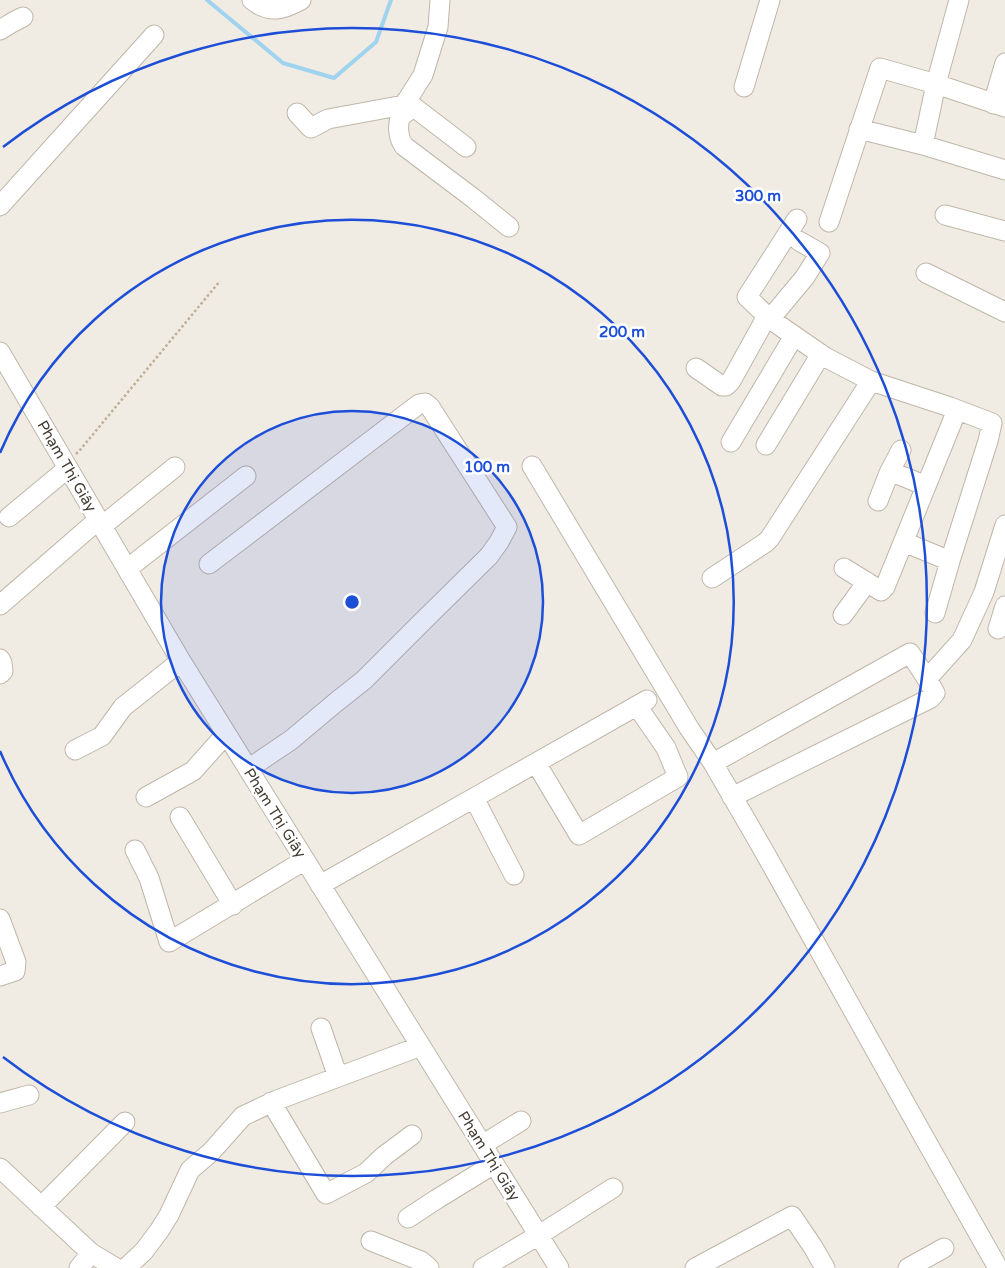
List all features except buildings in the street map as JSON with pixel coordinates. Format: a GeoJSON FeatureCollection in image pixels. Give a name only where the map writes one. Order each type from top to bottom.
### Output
{"type":"FeatureCollection","features":[{"type":"Feature","properties":{"kind":"street"},"geometry":{"type":"LineString","coordinates":[[252,0],[259,6],[270,9],[289,6],[301,0]]}},
{"type":"Feature","properties":{"kind":"street"},"geometry":{"type":"LineString","coordinates":[[297,113],[311,128],[328,119],[405,103],[423,76],[438,27],[440,0]]}},
{"type":"Feature","properties":{"kind":"street"},"geometry":{"type":"LineString","coordinates":[[744,87],[770,0]]}},
{"type":"Feature","properties":{"kind":"street"},"geometry":{"type":"LineString","coordinates":[[923,145],[936,84],[959,0]]}},
{"type":"Feature","properties":{"kind":"street"},"geometry":{"type":"LineString","coordinates":[[0,30],[23,17]]}},
{"type":"Feature","properties":{"kind":"street"},"geometry":{"type":"LineString","coordinates":[[0,206],[154,35]]}},
{"type":"Feature","properties":{"kind":"street"},"geometry":{"type":"LineString","coordinates":[[829,222],[880,68],[936,84],[999,106],[1005,63]]}},
{"type":"Feature","properties":{"kind":"street"},"geometry":{"type":"LineString","coordinates":[[405,103],[466,147]]}},
{"type":"Feature","properties":{"kind":"street"},"geometry":{"type":"LineString","coordinates":[[405,103],[408,111],[401,116],[398,126],[400,141],[404,146],[509,227]]}},
{"type":"Feature","properties":{"kind":"street"},"geometry":{"type":"LineString","coordinates":[[859,129],[923,145],[1005,170]]}},
{"type":"Feature","properties":{"kind":"street"},"geometry":{"type":"LineString","coordinates":[[945,215],[1005,231]]}},
{"type":"Feature","properties":{"kind":"street"},"geometry":{"type":"LineString","coordinates":[[797,219],[747,297],[769,318],[794,336],[821,354],[871,381],[992,423],[997,444],[950,561],[935,613]]}},
{"type":"Feature","properties":{"kind":"street"},"geometry":{"type":"LineString","coordinates":[[696,368],[722,386],[726,386],[731,382],[769,318],[805,277],[820,253],[799,241]]}},
{"type":"Feature","properties":{"kind":"street"},"geometry":{"type":"LineString","coordinates":[[926,273],[1005,312]]}},
{"type":"Feature","properties":{"kind":"street"},"geometry":{"type":"LineString","coordinates":[[731,442],[794,336]]}},
{"type":"Feature","properties":{"kind":"street","name":"Phạm Thị Giây"},"geometry":{"type":"LineString","coordinates":[[0,352],[181,661],[559,1268]]}},
{"type":"Feature","properties":{"kind":"street"},"geometry":{"type":"LineString","coordinates":[[766,445],[821,354]]}},
{"type":"Feature","properties":{"kind":"street"},"geometry":{"type":"LineString","coordinates":[[712,578],[766,543],[871,381]]}},
{"type":"Feature","properties":{"kind":"street"},"geometry":{"type":"LineString","coordinates":[[209,564],[419,404],[424,403],[430,407],[507,527],[489,556],[364,680],[291,740],[248,769]]}},
{"type":"Feature","properties":{"kind":"street"},"geometry":{"type":"LineString","coordinates":[[844,568],[881,591],[885,587],[957,410]]}},
{"type":"Feature","properties":{"kind":"street"},"geometry":{"type":"LineString","coordinates":[[878,501],[901,450]]}},
{"type":"Feature","properties":{"kind":"street"},"geometry":{"type":"LineString","coordinates":[[9,517],[66,466]]}},
{"type":"Feature","properties":{"kind":"street"},"geometry":{"type":"LineString","coordinates":[[532,466],[689,728],[713,763],[998,1268]]}},
{"type":"Feature","properties":{"kind":"street"},"geometry":{"type":"LineString","coordinates":[[0,605],[100,523],[174,467]]}},
{"type":"Feature","properties":{"kind":"street"},"geometry":{"type":"LineString","coordinates":[[890,471],[926,486]]}},
{"type":"Feature","properties":{"kind":"street"},"geometry":{"type":"LineString","coordinates":[[127,569],[246,476]]}},
{"type":"Feature","properties":{"kind":"street"},"geometry":{"type":"LineString","coordinates":[[927,679],[962,640],[984,592],[1005,525]]}},
{"type":"Feature","properties":{"kind":"street"},"geometry":{"type":"LineString","coordinates":[[904,542],[950,561]]}},
{"type":"Feature","properties":{"kind":"street"},"geometry":{"type":"LineString","coordinates":[[843,615],[867,582]]}},
{"type":"Feature","properties":{"kind":"street"},"geometry":{"type":"LineString","coordinates":[[998,629],[1005,606]]}},
{"type":"Feature","properties":{"kind":"street"},"geometry":{"type":"LineString","coordinates":[[713,763],[910,653],[936,693],[931,698],[732,797]]}},
{"type":"Feature","properties":{"kind":"street"},"geometry":{"type":"LineString","coordinates":[[0,659],[3,671],[0,674]]}},
{"type":"Feature","properties":{"kind":"street"},"geometry":{"type":"LineString","coordinates":[[75,750],[102,736],[123,707],[181,661]]}},
{"type":"Feature","properties":{"kind":"street"},"geometry":{"type":"LineString","coordinates":[[320,885],[642,703],[666,748],[678,777],[579,835],[536,763]]}},
{"type":"Feature","properties":{"kind":"street"},"geometry":{"type":"LineString","coordinates":[[146,797],[193,771],[226,734]]}},
{"type":"Feature","properties":{"kind":"street"},"geometry":{"type":"LineString","coordinates":[[474,798],[514,876]]}},
{"type":"Feature","properties":{"kind":"street"},"geometry":{"type":"LineString","coordinates":[[180,817],[233,905]]}},
{"type":"Feature","properties":{"kind":"street"},"geometry":{"type":"LineString","coordinates":[[135,850],[148,878],[169,942],[305,860]]}},
{"type":"Feature","properties":{"kind":"street"},"geometry":{"type":"LineString","coordinates":[[0,919],[16,962],[15,971],[0,976]]}},
{"type":"Feature","properties":{"kind":"street"},"geometry":{"type":"LineString","coordinates":[[321,1028],[338,1077]]}},
{"type":"Feature","properties":{"kind":"street"},"geometry":{"type":"LineString","coordinates":[[126,1268],[144,1251],[159,1230],[169,1214],[190,1170],[211,1152],[243,1116],[271,1102],[420,1046]]}},
{"type":"Feature","properties":{"kind":"street"},"geometry":{"type":"LineString","coordinates":[[0,1103],[29,1095]]}},
{"type":"Feature","properties":{"kind":"street"},"geometry":{"type":"LineString","coordinates":[[271,1102],[326,1194],[366,1173],[384,1156],[412,1135]]}},
{"type":"Feature","properties":{"kind":"street"},"geometry":{"type":"LineString","coordinates":[[482,1145],[521,1121]]}},
{"type":"Feature","properties":{"kind":"street"},"geometry":{"type":"LineString","coordinates":[[41,1207],[125,1122]]}},
{"type":"Feature","properties":{"kind":"street"},"geometry":{"type":"LineString","coordinates":[[408,1218],[494,1164]]}},
{"type":"Feature","properties":{"kind":"street"},"geometry":{"type":"LineString","coordinates":[[0,1168],[91,1253],[116,1268]]}},
{"type":"Feature","properties":{"kind":"street"},"geometry":{"type":"LineString","coordinates":[[483,1268],[613,1188]]}},
{"type":"Feature","properties":{"kind":"street"},"geometry":{"type":"LineString","coordinates":[[695,1268],[792,1216],[825,1268]]}},
{"type":"Feature","properties":{"kind":"street"},"geometry":{"type":"LineString","coordinates":[[371,1241],[421,1261],[429,1268]]}},
{"type":"Feature","properties":{"kind":"street"},"geometry":{"type":"LineString","coordinates":[[908,1268],[944,1248]]}},
{"type":"Feature","properties":{"kind":"street"},"geometry":{"type":"LineString","coordinates":[[79,1268],[91,1253]]}},
{"type":"Feature","properties":{"kind":"path"},"geometry":{"type":"LineString","coordinates":[[66,466],[220,281]]}},
{"type":"Feature","properties":{"kind":"waterway"},"geometry":{"type":"LineString","coordinates":[[207,0],[283,63],[334,78],[376,42],[391,0]]}}]}
